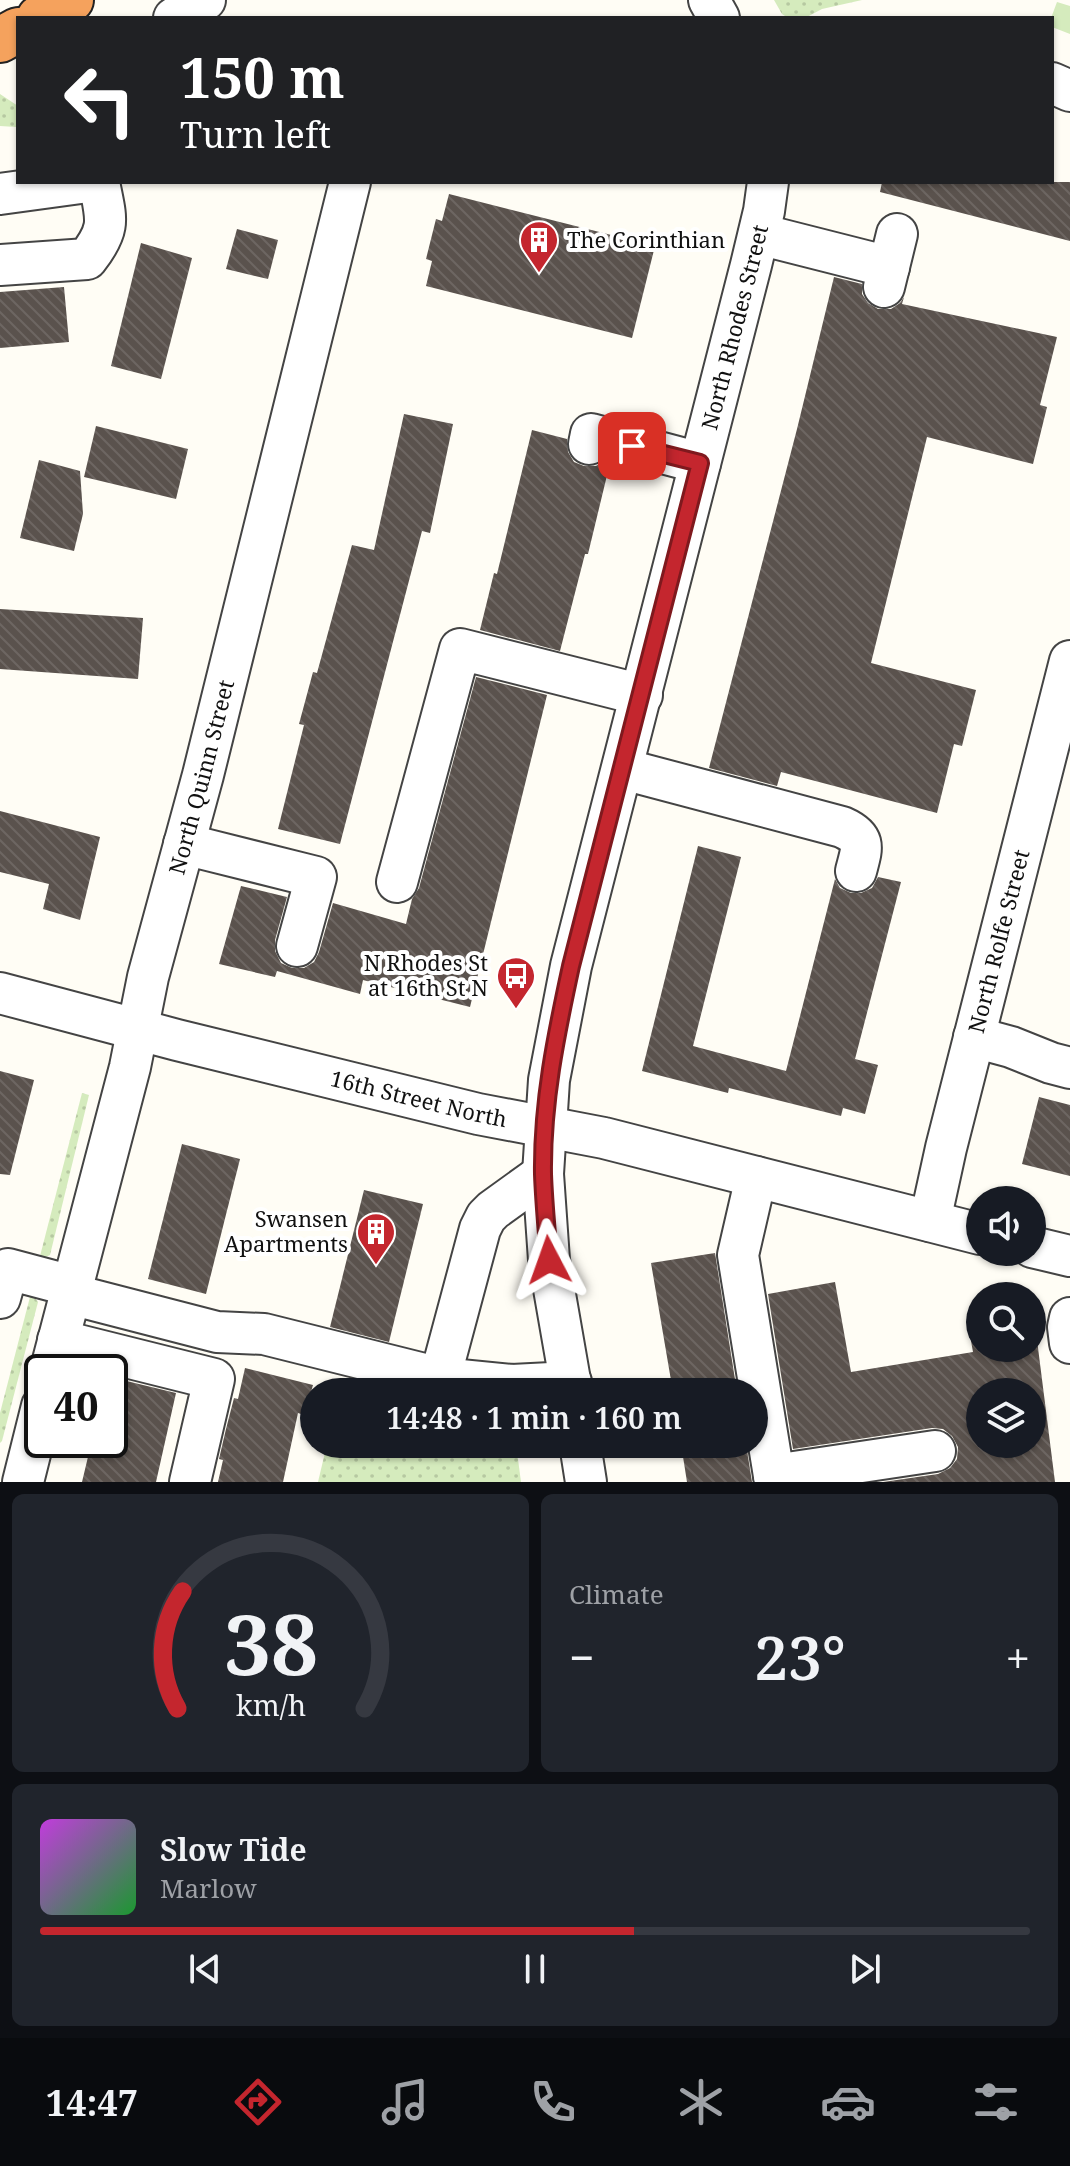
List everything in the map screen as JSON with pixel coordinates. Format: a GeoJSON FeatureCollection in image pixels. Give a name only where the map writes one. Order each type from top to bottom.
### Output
{"type":"FeatureCollection","features":[{"type":"Feature","properties":{"kind":"highway"},"geometry":{"type":"LineString","coordinates":[[43,16],[71,0]]}},
{"type":"Feature","properties":{"kind":"street"},"geometry":{"type":"LineString","coordinates":[[177,16],[205,0]]}},
{"type":"Feature","properties":{"kind":"street"},"geometry":{"type":"LineString","coordinates":[[23,189],[69,184]]}},
{"type":"Feature","properties":{"kind":"street"},"geometry":{"type":"LineString","coordinates":[[0,265],[87,259],[106,228],[99,184]]}},
{"type":"Feature","properties":{"kind":"street","name":"North Quinn Street"},"geometry":{"type":"LineString","coordinates":[[55,1354],[349,184]]}},
{"type":"Feature","properties":{"kind":"street","name":"North Rhodes Street"},"geometry":{"type":"LineString","coordinates":[[570,1378],[549,1260],[543,1174],[550,1068],[565,994],[759,234],[768,184]]}},
{"type":"Feature","properties":{"kind":"street"},"geometry":{"type":"LineString","coordinates":[[759,234],[890,263]]}},
{"type":"Feature","properties":{"kind":"street"},"geometry":{"type":"LineString","coordinates":[[589,444],[591,434],[700,463]]}},
{"type":"Feature","properties":{"kind":"street"},"geometry":{"type":"LineString","coordinates":[[397,882],[460,649],[642,695]]}},
{"type":"Feature","properties":{"kind":"street","name":"North Rolfe Street"},"geometry":{"type":"LineString","coordinates":[[930,1221],[1070,661]]}},
{"type":"Feature","properties":{"kind":"street"},"geometry":{"type":"LineString","coordinates":[[623,769],[842,827],[861,841],[856,871]]}},
{"type":"Feature","properties":{"kind":"street"},"geometry":{"type":"LineString","coordinates":[[184,844],[316,877],[297,946]]}},
{"type":"Feature","properties":{"kind":"street","name":"16th Street North"},"geometry":{"type":"LineString","coordinates":[[0,993],[478,1114],[604,1138],[966,1230]]}},
{"type":"Feature","properties":{"kind":"street"},"geometry":{"type":"LineString","coordinates":[[974,1037],[1070,1068]]}},
{"type":"Feature","properties":{"kind":"street"},"geometry":{"type":"LineString","coordinates":[[440,1378],[480,1229],[486,1217],[543,1174]]}},
{"type":"Feature","properties":{"kind":"street"},"geometry":{"type":"LineString","coordinates":[[756,1177],[738,1255],[774,1479],[935,1451]]}},
{"type":"Feature","properties":{"kind":"street"},"geometry":{"type":"LineString","coordinates":[[1046,1250],[1070,1256]]}},
{"type":"Feature","properties":{"kind":"street","name":"North Rhodes Street"},"geometry":{"type":"LineString","coordinates":[[0,1298],[8,1269],[217,1332],[264,1334],[440,1378]]}},
{"type":"Feature","properties":{"kind":"street"},"geometry":{"type":"LineString","coordinates":[[1070,1318],[1070,1343]]}},
{"type":"Feature","properties":{"kind":"street"},"geometry":{"type":"LineString","coordinates":[[128,1367],[214,1379],[190,1482]]}},
{"type":"Feature","properties":{"kind":"street"},"geometry":{"type":"LineString","coordinates":[[16,1477],[24,1455]]}},
{"type":"Feature","properties":{"kind":"street"},"geometry":{"type":"LineString","coordinates":[[582,1458],[586,1482]]}},
{"type":"Feature","properties":{"kind":"green space"},"geometry":{"type":"Polygon","coordinates":[[[774,0],[862,0],[822,9],[809,16],[782,14],[774,0]]]}},
{"type":"Feature","properties":{"kind":"green space"},"geometry":{"type":"Polygon","coordinates":[[[1057,2],[1070,6],[1070,34],[1054,28],[1052,16],[1057,2]]]}},
{"type":"Feature","properties":{"kind":"green space"},"geometry":{"type":"Polygon","coordinates":[[[0,94],[16,105],[16,127],[0,126],[0,94]]]}},
{"type":"Feature","properties":{"kind":"green space"},"geometry":{"type":"Polygon","coordinates":[[[82,1093],[89,1095],[50,1255],[39,1260],[82,1093]]]}},
{"type":"Feature","properties":{"kind":"green space"},"geometry":{"type":"Polygon","coordinates":[[[31,1293],[38,1302],[0,1443],[0,1413],[31,1293]]]}},
{"type":"Feature","properties":{"kind":"green space"},"geometry":{"type":"Polygon","coordinates":[[[324,1458],[518,1458],[521,1482],[318,1482],[324,1458]]]}},
{"type":"Feature","properties":{"kind":"building"},"geometry":{"type":"Polygon","coordinates":[[[1070,182],[1070,241],[880,192],[882,184],[1070,182]]]}},
{"type":"Feature","properties":{"kind":"building","name":"The Corinthian"},"geometry":{"type":"Polygon","coordinates":[[[449,194],[655,246],[632,338],[426,286],[432,261],[426,259],[436,219],[442,221],[449,194]]]}},
{"type":"Feature","properties":{"kind":"building"},"geometry":{"type":"Polygon","coordinates":[[[237,229],[278,240],[268,279],[226,269],[237,229]]]}},
{"type":"Feature","properties":{"kind":"building"},"geometry":{"type":"Polygon","coordinates":[[[141,243],[192,258],[161,379],[111,366],[141,243]]]}},
{"type":"Feature","properties":{"kind":"building"},"geometry":{"type":"Polygon","coordinates":[[[834,277],[862,284],[862,294],[868,303],[878,309],[891,309],[904,297],[902,304],[1057,337],[1040,405],[1047,407],[1033,464],[927,437],[871,663],[976,690],[962,746],[954,744],[937,813],[781,772],[777,786],[709,768],[834,277]]]}},
{"type":"Feature","properties":{"kind":"building"},"geometry":{"type":"Polygon","coordinates":[[[64,287],[69,342],[0,348],[0,292],[64,287]]]}},
{"type":"Feature","properties":{"kind":"building"},"geometry":{"type":"Polygon","coordinates":[[[404,414],[453,424],[430,533],[422,531],[340,844],[278,829],[304,725],[299,724],[313,672],[317,673],[352,545],[374,550],[404,414]]]}},
{"type":"Feature","properties":{"kind":"building"},"geometry":{"type":"Polygon","coordinates":[[[96,426],[188,449],[176,499],[84,477],[96,426]]]}},
{"type":"Feature","properties":{"kind":"building"},"geometry":{"type":"Polygon","coordinates":[[[532,430],[567,439],[568,452],[574,462],[584,466],[596,466],[604,461],[610,463],[560,651],[480,630],[532,430]]]}},
{"type":"Feature","properties":{"kind":"building"},"geometry":{"type":"Polygon","coordinates":[[[39,460],[80,471],[83,514],[74,551],[20,538],[39,460]]]}},
{"type":"Feature","properties":{"kind":"building"},"geometry":{"type":"Polygon","coordinates":[[[0,609],[143,618],[138,679],[0,669],[0,609]]]}},
{"type":"Feature","properties":{"kind":"building"},"geometry":{"type":"Polygon","coordinates":[[[476,677],[547,695],[470,1007],[363,980],[360,994],[277,971],[275,977],[219,964],[241,886],[287,897],[275,951],[281,963],[292,968],[304,968],[314,962],[333,903],[406,924],[412,899],[419,888],[476,677]]]}},
{"type":"Feature","properties":{"kind":"building"},"geometry":{"type":"Polygon","coordinates":[[[0,811],[100,837],[80,920],[43,909],[49,884],[0,872],[0,811]]]}},
{"type":"Feature","properties":{"kind":"building"},"geometry":{"type":"Polygon","coordinates":[[[698,846],[741,857],[693,1046],[786,1071],[835,879],[840,888],[851,893],[872,888],[878,877],[901,882],[855,1059],[878,1065],[865,1114],[843,1108],[841,1116],[729,1088],[728,1093],[642,1071],[698,846]]]}},
{"type":"Feature","properties":{"kind":"building"},"geometry":{"type":"Polygon","coordinates":[[[0,1071],[34,1080],[10,1175],[0,1174],[0,1071]]]}},
{"type":"Feature","properties":{"kind":"building"},"geometry":{"type":"Polygon","coordinates":[[[1039,1097],[1070,1105],[1070,1176],[1022,1164],[1039,1097]]]}},
{"type":"Feature","properties":{"kind":"building","name":"Swansen Apartments"},"geometry":{"type":"Polygon","coordinates":[[[182,1144],[240,1159],[206,1294],[148,1279],[182,1144]]]}},
{"type":"Feature","properties":{"kind":"building","name":"Swansen Apartments"},"geometry":{"type":"Polygon","coordinates":[[[364,1190],[423,1204],[389,1342],[330,1327],[364,1190]]]}},
{"type":"Feature","properties":{"kind":"building"},"geometry":{"type":"Polygon","coordinates":[[[715,1253],[735,1378],[671,1378],[651,1263],[715,1253]]]}},
{"type":"Feature","properties":{"kind":"building"},"geometry":{"type":"Polygon","coordinates":[[[835,1282],[851,1372],[966,1353],[966,1362],[1040,1362],[1042,1378],[966,1378],[966,1458],[1046,1458],[1046,1411],[1055,1482],[883,1482],[938,1474],[950,1468],[957,1459],[958,1447],[952,1436],[943,1429],[932,1428],[793,1449],[768,1294],[835,1282]]]}},
{"type":"Feature","properties":{"kind":"building"},"geometry":{"type":"Polygon","coordinates":[[[245,1368],[300,1382],[300,1414],[283,1482],[218,1482],[223,1460],[219,1459],[226,1429],[234,1398],[238,1399],[245,1368]]]}},
{"type":"Feature","properties":{"kind":"building"},"geometry":{"type":"Polygon","coordinates":[[[128,1381],[176,1393],[156,1482],[82,1482],[88,1458],[128,1458],[128,1381]]]}},
{"type":"Feature","properties":{"kind":"building"},"geometry":{"type":"Polygon","coordinates":[[[683,1458],[748,1458],[752,1482],[687,1482],[683,1458]]]}},
{"type":"Feature","properties":{"kind":"place","name":"The Corinthian"},"geometry":{"type":"Point","coordinates":[539,274]}},
{"type":"Feature","properties":{"kind":"place","name":"N Rhodes St at 16th St N"},"geometry":{"type":"Point","coordinates":[516,1010]}},
{"type":"Feature","properties":{"kind":"place","name":"Swansen Apartments"},"geometry":{"type":"Point","coordinates":[376,1266]}},
{"type":"Feature","properties":{"kind":"route"},"geometry":{"type":"LineString","coordinates":[[549,1260],[543,1174],[549,1080],[555,1041],[571,966],[700,463],[632,446]]}}]}
